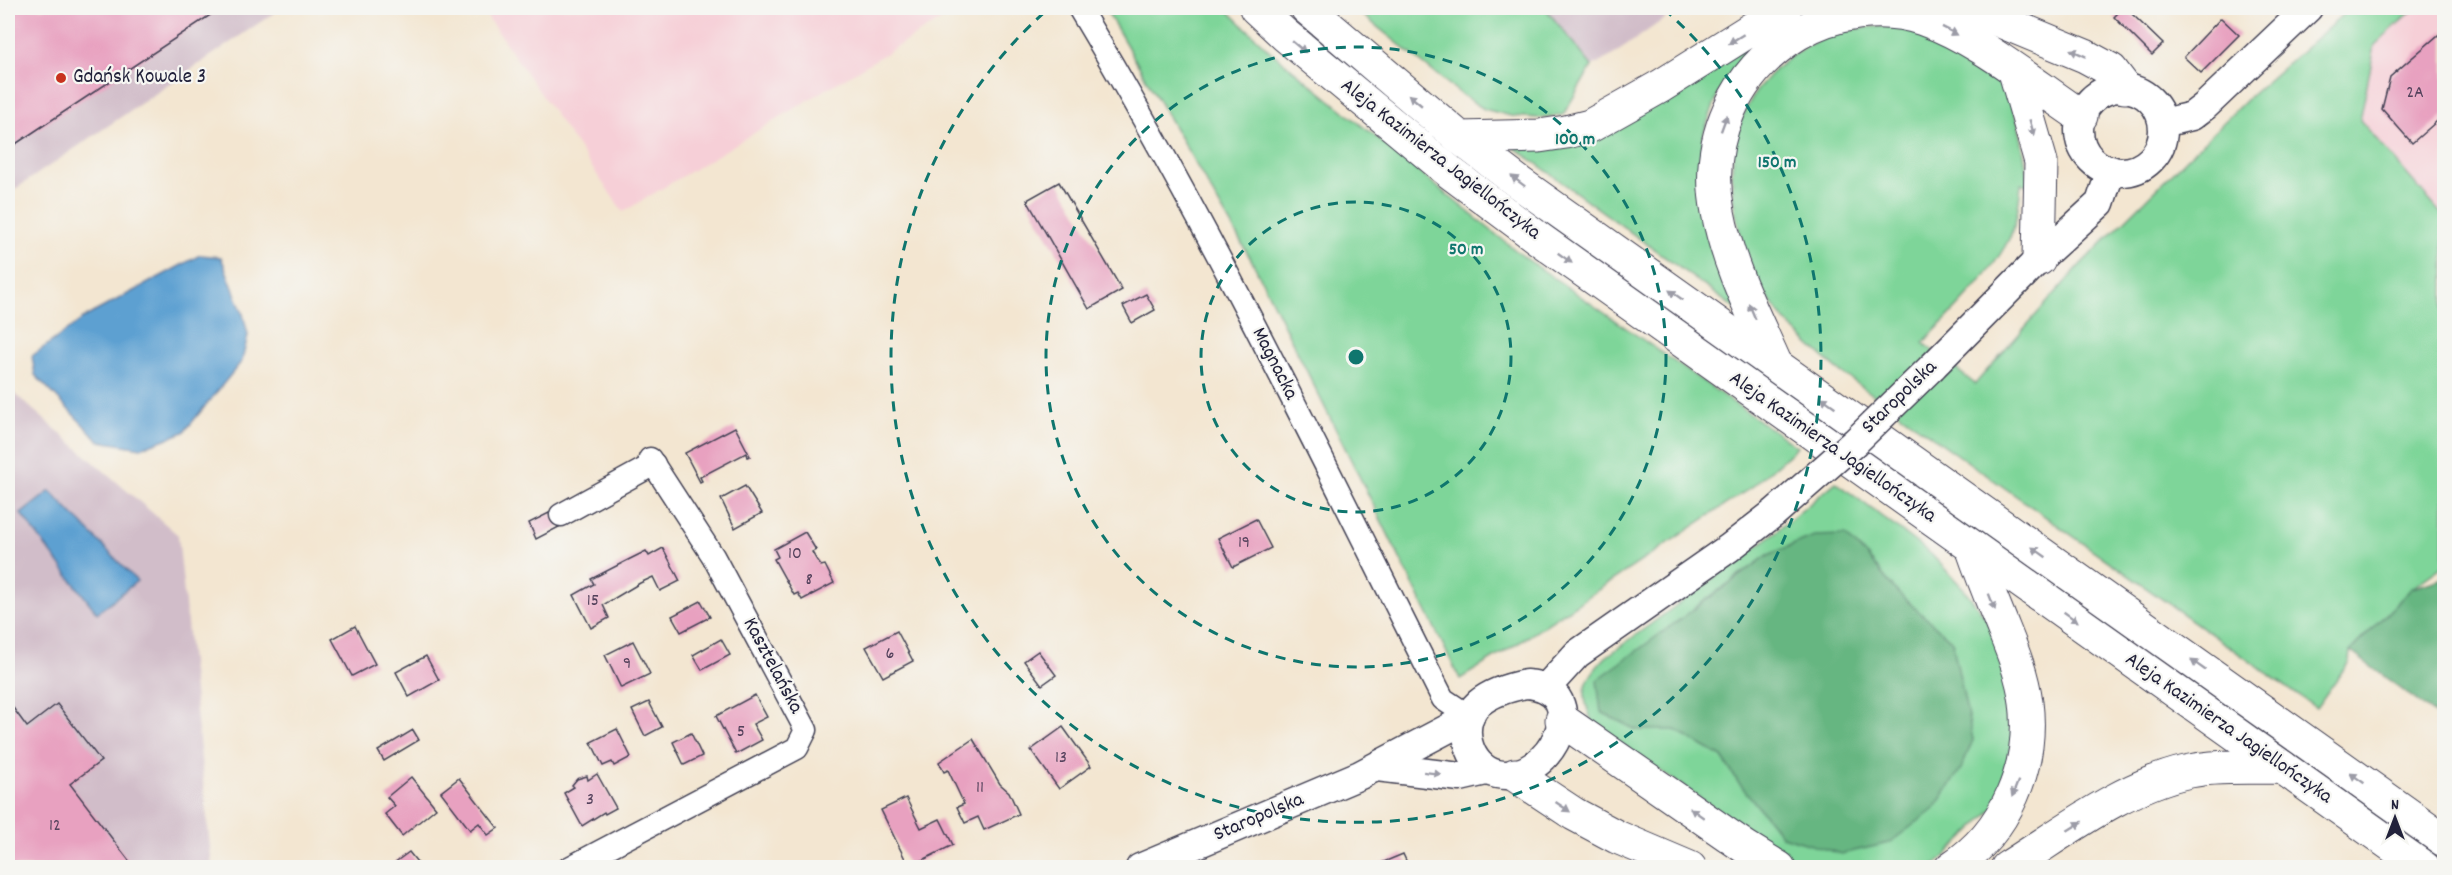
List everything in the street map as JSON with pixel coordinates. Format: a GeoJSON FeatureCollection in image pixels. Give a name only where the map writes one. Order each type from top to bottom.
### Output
{"type":"FeatureCollection","features":[{"type":"Feature","properties":{"kind":"highway","name":"Aleja Kazimierza Jagiellończyka"},"geometry":{"type":"LineString","coordinates":[[1256,8],[1294,43],[1451,173],[1497,208],[2424,867]]}},
{"type":"Feature","properties":{"kind":"highway","name":"Aleja Kazimierza Jagiellończyka"},"geometry":{"type":"LineString","coordinates":[[1307,8],[1460,138],[1620,256],[2445,840]]}},
{"type":"Feature","properties":{"kind":"highway"},"geometry":{"type":"LineString","coordinates":[[1460,138],[1539,136],[1590,126],[1661,86],[1785,8]]}},
{"type":"Feature","properties":{"kind":"highway"},"geometry":{"type":"LineString","coordinates":[[1969,8],[2085,56],[2110,70],[2124,87]]}},
{"type":"Feature","properties":{"kind":"highway"},"geometry":{"type":"LineString","coordinates":[[1776,365],[1731,262],[1717,211],[1715,170],[1719,135],[1732,101],[1751,71],[1777,46],[1804,29],[1834,17],[1869,12],[1891,12],[1922,18],[1979,46],[2081,116]]}},
{"type":"Feature","properties":{"kind":"highway"},"geometry":{"type":"LineString","coordinates":[[2015,72],[2041,162],[2039,259]]}},
{"type":"Feature","properties":{"kind":"highway"},"geometry":{"type":"LineString","coordinates":[[1951,867],[1972,850],[2005,812],[2021,772],[2027,725],[2026,700],[2012,648],[1971,547]]}},
{"type":"Feature","properties":{"kind":"highway"},"geometry":{"type":"LineString","coordinates":[[1562,720],[1752,851],[1779,867]]}},
{"type":"Feature","properties":{"kind":"highway"},"geometry":{"type":"LineString","coordinates":[[2007,867],[2131,791],[2165,777],[2193,770],[2282,767]]}},
{"type":"Feature","properties":{"kind":"highway"},"geometry":{"type":"LineString","coordinates":[[1500,773],[1617,837],[1690,867]]}},
{"type":"Feature","properties":{"kind":"main road"},"geometry":{"type":"LineString","coordinates":[[2163,123],[2192,116],[2205,106],[2308,8]]}},
{"type":"Feature","properties":{"kind":"main road"},"geometry":{"type":"LineString","coordinates":[[2124,87],[2150,98],[2159,110],[2163,123],[2160,144],[2150,161],[2131,170],[2110,170],[2098,165],[2081,143],[2079,130],[2081,116],[2088,104],[2098,95],[2110,89],[2124,87]]}},
{"type":"Feature","properties":{"kind":"main road","name":"Staropolska"},"geometry":{"type":"LineString","coordinates":[[1546,688],[1577,654],[1729,548],[1774,513],[1854,442],[2039,259],[2100,203],[2110,170]]}},
{"type":"Feature","properties":{"kind":"main road"},"geometry":{"type":"LineString","coordinates":[[1536,684],[1546,688],[1555,696],[1561,707],[1562,720],[1560,735],[1539,762],[1500,773],[1475,760],[1469,747],[1470,717],[1478,704],[1515,686],[1536,684]]}},
{"type":"Feature","properties":{"kind":"main road","name":"Staropolska"},"geometry":{"type":"LineString","coordinates":[[1140,867],[1377,767],[1470,717]]}},
{"type":"Feature","properties":{"kind":"main road","name":"Staropolska"},"geometry":{"type":"LineString","coordinates":[[1377,767],[1460,777],[1500,773]]}},
{"type":"Feature","properties":{"kind":"street","name":"Magnacka"},"geometry":{"type":"LineString","coordinates":[[1079,8],[1129,91],[1228,272],[1443,699],[1470,717]]}},
{"type":"Feature","properties":{"kind":"street","name":"Kasztelańska"},"geometry":{"type":"LineString","coordinates":[[561,515],[652,461],[714,556],[806,730],[797,748],[569,867]]}},
{"type":"Feature","properties":{"kind":"shaded area"},"geometry":{"type":"Polygon","coordinates":[[[8,8],[281,8],[8,194],[8,8]]]}},
{"type":"Feature","properties":{"kind":"shaded area"},"geometry":{"type":"Polygon","coordinates":[[[481,8],[961,8],[623,212],[481,8]]]}},
{"type":"Feature","properties":{"kind":"shaded area"},"geometry":{"type":"Polygon","coordinates":[[[1545,8],[1680,8],[1610,57],[1592,66],[1545,8]]]}},
{"type":"Feature","properties":{"kind":"shaded area"},"geometry":{"type":"Polygon","coordinates":[[[2415,8],[2444,8],[2444,217],[2360,120],[2375,45],[2415,8]]]}},
{"type":"Feature","properties":{"kind":"shaded area"},"geometry":{"type":"Polygon","coordinates":[[[8,388],[178,535],[212,867],[8,867],[8,388]]]}},
{"type":"Feature","properties":{"kind":"green space"},"geometry":{"type":"Polygon","coordinates":[[[1105,8],[1225,8],[1271,52],[1524,257],[1797,447],[1752,487],[1520,642],[1460,679],[1252,261],[1105,8]]]}},
{"type":"Feature","properties":{"kind":"green space"},"geometry":{"type":"Polygon","coordinates":[[[1354,8],[1545,8],[1592,66],[1563,115],[1538,118],[1511,116],[1484,109],[1462,95],[1354,8]]]}},
{"type":"Feature","properties":{"kind":"green space"},"geometry":{"type":"Polygon","coordinates":[[[2351,8],[2415,8],[2375,45],[2360,120],[2444,217],[2444,565],[2412,588],[2350,651],[2349,662],[2316,708],[1838,370],[1813,348],[1779,313],[1760,286],[1753,271],[1737,221],[1732,169],[1737,134],[1747,107],[1762,84],[1782,64],[1805,48],[1831,36],[1858,29],[1886,27],[1914,30],[1963,55],[1992,75],[2004,89],[2015,111],[2029,185],[2021,184],[2014,226],[2001,253],[1970,294],[1923,343],[1975,384],[2081,264],[2248,98],[2351,8]]]}},
{"type":"Feature","properties":{"kind":"green space"},"geometry":{"type":"Polygon","coordinates":[[[1767,34],[1740,61],[1718,94],[1704,132],[1700,169],[1740,312],[1507,142],[1539,145],[1767,34]]]}},
{"type":"Feature","properties":{"kind":"green space"},"geometry":{"type":"Polygon","coordinates":[[[1836,482],[1931,554],[1964,589],[1989,622],[2002,651],[2017,725],[1996,806],[1937,864],[1929,868],[1805,868],[1792,862],[1594,725],[1586,705],[1585,689],[1592,674],[1606,657],[1772,535],[1836,482]],[[1768,555],[1693,609],[1675,730],[1722,757],[1738,782],[1973,740],[1963,702],[1897,592],[1867,556],[1768,555]]]}},
{"type":"Feature","properties":{"kind":"green space"},"geometry":{"type":"Polygon","coordinates":[[[1845,535],[1867,556],[1897,592],[1952,641],[1973,740],[1961,769],[1933,810],[1889,843],[1841,854],[1782,836],[1738,782],[1722,757],[1675,730],[1636,730],[1601,712],[1597,680],[1768,555],[1814,536],[1845,535]]]}},
{"type":"Feature","properties":{"kind":"green space"},"geometry":{"type":"Polygon","coordinates":[[[2444,578],[2444,721],[2350,651],[2412,588],[2444,578]]]}},
{"type":"Feature","properties":{"kind":"water"},"geometry":{"type":"Polygon","coordinates":[[[200,255],[221,257],[243,314],[248,335],[242,361],[184,432],[141,448],[99,441],[35,375],[32,356],[87,316],[200,255]]]}},
{"type":"Feature","properties":{"kind":"water"},"geometry":{"type":"Polygon","coordinates":[[[50,491],[137,581],[97,613],[21,514],[50,491]]]}},
{"type":"Feature","properties":{"kind":"building","name":"Gdańsk Kowale 3"},"geometry":{"type":"Polygon","coordinates":[[[8,8],[221,8],[8,149],[8,8]]]}},
{"type":"Feature","properties":{"kind":"building"},"geometry":{"type":"Polygon","coordinates":[[[2123,8],[2130,8],[2134,12],[2132,14],[2163,44],[2152,55],[2114,17],[2123,8]]]}},
{"type":"Feature","properties":{"kind":"building"},"geometry":{"type":"Polygon","coordinates":[[[2221,18],[2239,35],[2201,73],[2184,57],[2221,18]]]}},
{"type":"Feature","properties":{"kind":"building"},"geometry":{"type":"Polygon","coordinates":[[[2444,30],[2444,115],[2412,143],[2382,109],[2390,77],[2444,30]]]}},
{"type":"Feature","properties":{"kind":"building"},"geometry":{"type":"Polygon","coordinates":[[[1059,182],[1122,290],[1089,309],[1027,200],[1059,182]]]}},
{"type":"Feature","properties":{"kind":"building"},"geometry":{"type":"Polygon","coordinates":[[[1146,294],[1155,310],[1132,323],[1123,306],[1146,294]]]}},
{"type":"Feature","properties":{"kind":"building"},"geometry":{"type":"Polygon","coordinates":[[[735,427],[750,456],[747,457],[746,453],[700,477],[702,481],[700,482],[685,453],[735,427]]]}},
{"type":"Feature","properties":{"kind":"building"},"geometry":{"type":"Polygon","coordinates":[[[745,486],[762,513],[735,528],[721,499],[745,486]]]}},
{"type":"Feature","properties":{"kind":"building"},"geometry":{"type":"Polygon","coordinates":[[[551,512],[559,527],[536,539],[529,523],[551,512]]]}},
{"type":"Feature","properties":{"kind":"building"},"geometry":{"type":"Polygon","coordinates":[[[1256,519],[1271,548],[1233,567],[1218,538],[1256,519]]]}},
{"type":"Feature","properties":{"kind":"building"},"geometry":{"type":"Polygon","coordinates":[[[805,532],[816,550],[812,552],[821,566],[825,565],[834,583],[802,600],[798,593],[794,595],[774,559],[778,557],[774,549],[805,532]]]}},
{"type":"Feature","properties":{"kind":"building"},"geometry":{"type":"Polygon","coordinates":[[[663,548],[680,581],[660,591],[653,577],[640,583],[603,605],[609,618],[591,628],[574,595],[594,584],[591,579],[646,551],[649,556],[663,548]]]}},
{"type":"Feature","properties":{"kind":"building"},"geometry":{"type":"Polygon","coordinates":[[[701,601],[710,617],[681,632],[672,616],[701,601]]]}},
{"type":"Feature","properties":{"kind":"building"},"geometry":{"type":"Polygon","coordinates":[[[355,626],[375,664],[352,676],[332,639],[355,626]]]}},
{"type":"Feature","properties":{"kind":"building"},"geometry":{"type":"Polygon","coordinates":[[[897,631],[913,661],[883,677],[866,647],[897,631]]]}},
{"type":"Feature","properties":{"kind":"building"},"geometry":{"type":"Polygon","coordinates":[[[721,639],[730,655],[702,670],[693,655],[721,639]]]}},
{"type":"Feature","properties":{"kind":"building"},"geometry":{"type":"Polygon","coordinates":[[[633,641],[650,674],[621,688],[605,655],[633,641]]]}},
{"type":"Feature","properties":{"kind":"building"},"geometry":{"type":"Polygon","coordinates":[[[1038,651],[1056,675],[1042,685],[1024,661],[1038,651]]]}},
{"type":"Feature","properties":{"kind":"building"},"geometry":{"type":"Polygon","coordinates":[[[426,656],[439,680],[409,697],[396,672],[426,656]]]}},
{"type":"Feature","properties":{"kind":"building"},"geometry":{"type":"Polygon","coordinates":[[[755,695],[767,717],[753,724],[762,740],[736,754],[716,716],[755,695]]]}},
{"type":"Feature","properties":{"kind":"building"},"geometry":{"type":"Polygon","coordinates":[[[8,701],[27,727],[57,704],[101,761],[70,784],[134,867],[8,867],[8,701]]]}},
{"type":"Feature","properties":{"kind":"building"},"geometry":{"type":"Polygon","coordinates":[[[649,702],[662,727],[645,736],[632,710],[649,702]]]}},
{"type":"Feature","properties":{"kind":"building"},"geometry":{"type":"Polygon","coordinates":[[[1063,727],[1091,766],[1059,789],[1031,750],[1063,727]]]}},
{"type":"Feature","properties":{"kind":"building"},"geometry":{"type":"Polygon","coordinates":[[[617,729],[631,757],[614,766],[612,762],[603,766],[591,742],[617,729]]]}},
{"type":"Feature","properties":{"kind":"building"},"geometry":{"type":"Polygon","coordinates":[[[413,730],[419,740],[384,761],[378,751],[413,730]]]}},
{"type":"Feature","properties":{"kind":"building"},"geometry":{"type":"Polygon","coordinates":[[[691,733],[702,756],[684,765],[673,742],[691,733]]]}},
{"type":"Feature","properties":{"kind":"building"},"geometry":{"type":"Polygon","coordinates":[[[973,739],[1000,784],[1009,792],[1019,814],[984,830],[978,817],[965,823],[957,807],[964,804],[948,770],[944,772],[939,762],[973,739]]]}},
{"type":"Feature","properties":{"kind":"building"},"geometry":{"type":"Polygon","coordinates":[[[597,774],[616,808],[605,814],[604,812],[582,826],[564,793],[574,787],[572,785],[577,779],[587,776],[588,780],[597,774]]]}},
{"type":"Feature","properties":{"kind":"building"},"geometry":{"type":"Polygon","coordinates":[[[411,777],[436,808],[402,836],[385,814],[395,806],[387,797],[411,777]]]}},
{"type":"Feature","properties":{"kind":"building"},"geometry":{"type":"Polygon","coordinates":[[[459,778],[498,828],[488,835],[479,823],[470,830],[441,792],[459,778]]]}},
{"type":"Feature","properties":{"kind":"building"},"geometry":{"type":"Polygon","coordinates":[[[906,798],[921,828],[940,819],[953,845],[909,867],[881,810],[906,798]]]}},
{"type":"Feature","properties":{"kind":"building"},"geometry":{"type":"Polygon","coordinates":[[[409,852],[421,867],[398,867],[394,863],[409,852]]]}},
{"type":"Feature","properties":{"kind":"building"},"geometry":{"type":"Polygon","coordinates":[[[1403,854],[1409,867],[1374,866],[1403,854]]]}},
{"type":"Feature","properties":{"kind":"place","name":"Gdańsk Kowale 3"},"geometry":{"type":"Point","coordinates":[61,78]}}]}
